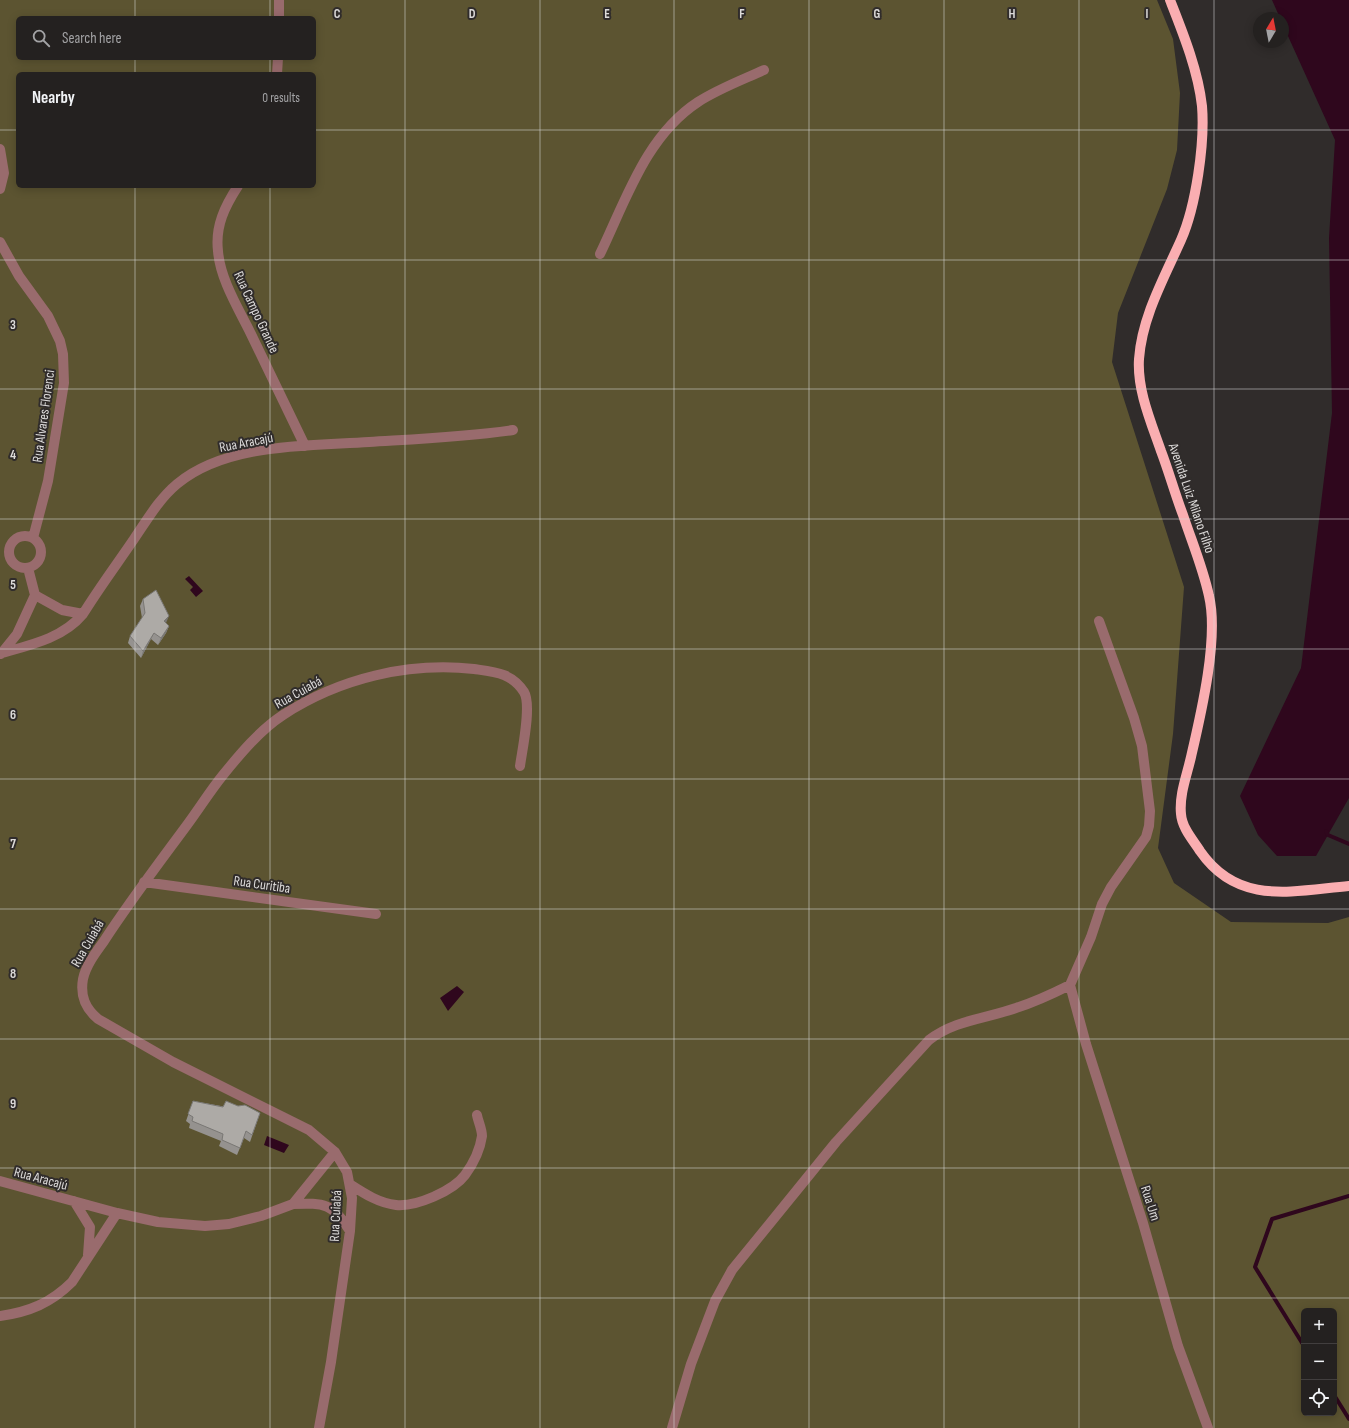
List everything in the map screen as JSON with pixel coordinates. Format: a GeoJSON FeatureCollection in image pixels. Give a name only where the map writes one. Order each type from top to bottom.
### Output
{"type":"FeatureCollection","features":[{"type":"Feature","properties":{"kind":"main road","name":"Avenida Luiz Milano Filho"},"geometry":{"type":"LineString","coordinates":[[1170,0],[1184,36],[1202,104],[1202,129],[1198,175],[1182,238],[1151,309],[1142,336],[1139,360],[1140,380],[1150,420],[1196,551],[1210,597],[1212,616],[1211,645],[1200,720],[1182,794],[1181,813],[1183,825],[1216,870],[1230,881],[1250,889],[1273,891],[1349,886]]}},
{"type":"Feature","properties":{"kind":"street"},"geometry":{"type":"LineString","coordinates":[[279,0],[279,16]]}},
{"type":"Feature","properties":{"kind":"street"},"geometry":{"type":"LineString","coordinates":[[277,72],[278,60]]}},
{"type":"Feature","properties":{"kind":"street"},"geometry":{"type":"LineString","coordinates":[[600,254],[649,152],[667,129],[698,102],[764,70]]}},
{"type":"Feature","properties":{"kind":"street"},"geometry":{"type":"LineString","coordinates":[[0,149],[4,173],[0,189]]}},
{"type":"Feature","properties":{"kind":"street","name":"Rua Campo Grande"},"geometry":{"type":"LineString","coordinates":[[237,188],[227,203],[220,220],[218,252],[221,268],[238,308],[305,446]]}},
{"type":"Feature","properties":{"kind":"street","name":"Rua Alvares Florenci"},"geometry":{"type":"LineString","coordinates":[[0,242],[19,276],[54,327],[60,340],[65,367],[48,481],[33,538]]}},
{"type":"Feature","properties":{"kind":"street","name":"Rua Aracajú"},"geometry":{"type":"LineString","coordinates":[[1,654],[43,641],[77,621],[166,494],[178,484],[209,464],[233,456],[305,446],[457,436],[513,430]]}},
{"type":"Feature","properties":{"kind":"street"},"geometry":{"type":"LineString","coordinates":[[23,536],[33,538],[40,547],[40,558],[34,566],[28,568],[18,567],[13,564],[4,548],[18,537],[23,536]]}},
{"type":"Feature","properties":{"kind":"street"},"geometry":{"type":"LineString","coordinates":[[1,654],[17,634],[35,595],[28,568]]}},
{"type":"Feature","properties":{"kind":"street"},"geometry":{"type":"LineString","coordinates":[[35,595],[62,610],[83,614]]}},
{"type":"Feature","properties":{"kind":"street"},"geometry":{"type":"LineString","coordinates":[[672,1428],[692,1364],[715,1301],[732,1270],[836,1142],[929,1040],[943,1030],[1015,1009],[1046,997],[1070,985],[1108,893],[1146,837],[1150,811],[1142,746],[1134,718],[1099,621]]}},
{"type":"Feature","properties":{"kind":"street","name":"Rua Cuiabá"},"geometry":{"type":"LineString","coordinates":[[319,1428],[350,1231],[352,1198],[351,1186],[347,1172],[335,1152],[309,1130],[174,1062],[98,1020],[89,1011],[84,1003],[82,990],[83,977],[118,919],[222,776],[266,728],[283,715],[329,691],[376,674],[404,668],[451,667],[509,676],[525,693],[527,714],[520,766]]}},
{"type":"Feature","properties":{"kind":"street","name":"Rua Curitiba"},"geometry":{"type":"LineString","coordinates":[[144,882],[376,914]]}},
{"type":"Feature","properties":{"kind":"street","name":"Rua Um"},"geometry":{"type":"LineString","coordinates":[[1070,985],[1086,1044],[1143,1223],[1178,1346],[1208,1428]]}},
{"type":"Feature","properties":{"kind":"street"},"geometry":{"type":"LineString","coordinates":[[351,1186],[377,1200],[396,1205],[409,1205],[443,1191],[464,1176],[477,1155],[482,1134],[477,1115]]}},
{"type":"Feature","properties":{"kind":"street"},"geometry":{"type":"LineString","coordinates":[[293,1204],[335,1152]]}},
{"type":"Feature","properties":{"kind":"street","name":"Rua Aracajú"},"geometry":{"type":"LineString","coordinates":[[0,1181],[117,1213],[72,1282],[53,1299],[41,1306],[19,1314],[0,1316]]}},
{"type":"Feature","properties":{"kind":"street","name":"Rua Aracajú"},"geometry":{"type":"LineString","coordinates":[[74,1201],[90,1227],[88,1258]]}},
{"type":"Feature","properties":{"kind":"street"},"geometry":{"type":"LineString","coordinates":[[117,1213],[158,1222],[205,1226],[229,1224],[293,1204],[313,1203],[330,1208],[341,1217],[350,1231]]}},
{"type":"Feature","properties":{"kind":"shaded area"},"geometry":{"type":"Polygon","coordinates":[[[0,0],[1157,0],[1173,39],[1180,93],[1177,150],[1167,189],[1118,313],[1112,362],[1184,587],[1173,734],[1158,848],[1174,883],[1231,922],[1328,923],[1349,917],[1349,1428],[0,1428],[0,0]]]}},
{"type":"Feature","properties":{"kind":"shaded area"},"geometry":{"type":"Polygon","coordinates":[[[1272,0],[1349,0],[1349,798],[1316,856],[1277,856],[1258,835],[1240,796],[1301,668],[1332,413],[1329,238],[1335,140],[1289,38],[1289,12],[1277,12],[1272,0]]]}},
{"type":"Feature","properties":{"kind":"shaded area"},"geometry":{"type":"Polygon","coordinates":[[[189,576],[203,591],[196,597],[190,590],[193,587],[185,579],[189,576]]]}},
{"type":"Feature","properties":{"kind":"shaded area"},"geometry":{"type":"Polygon","coordinates":[[[457,986],[464,992],[448,1011],[440,998],[457,986]]]}},
{"type":"Feature","properties":{"kind":"shaded area"},"geometry":{"type":"Polygon","coordinates":[[[267,1136],[289,1145],[284,1153],[264,1145],[267,1136]]]}},
{"type":"Feature","properties":{"kind":"building"},"geometry":{"type":"Polygon","coordinates":[[[156,590],[169,616],[164,621],[169,626],[161,638],[154,633],[143,651],[130,636],[145,613],[143,599],[156,590]]]}},
{"type":"Feature","properties":{"kind":"building"},"geometry":{"type":"Polygon","coordinates":[[[193,1101],[223,1107],[226,1101],[238,1106],[245,1105],[260,1113],[252,1135],[246,1131],[240,1148],[222,1140],[223,1134],[192,1121],[193,1117],[188,1114],[193,1101]]]}},
{"type":"Feature","properties":{"kind":"waterway"},"geometry":{"type":"LineString","coordinates":[[1326,831],[1328,835],[1349,844]]}},
{"type":"Feature","properties":{"kind":"waterway"},"geometry":{"type":"LineString","coordinates":[[1303,1344],[1255,1267],[1272,1219],[1349,1196]]}},
{"type":"Feature","properties":{"kind":"waterway"},"geometry":{"type":"LineString","coordinates":[[1337,1400],[1349,1419]]}}]}
